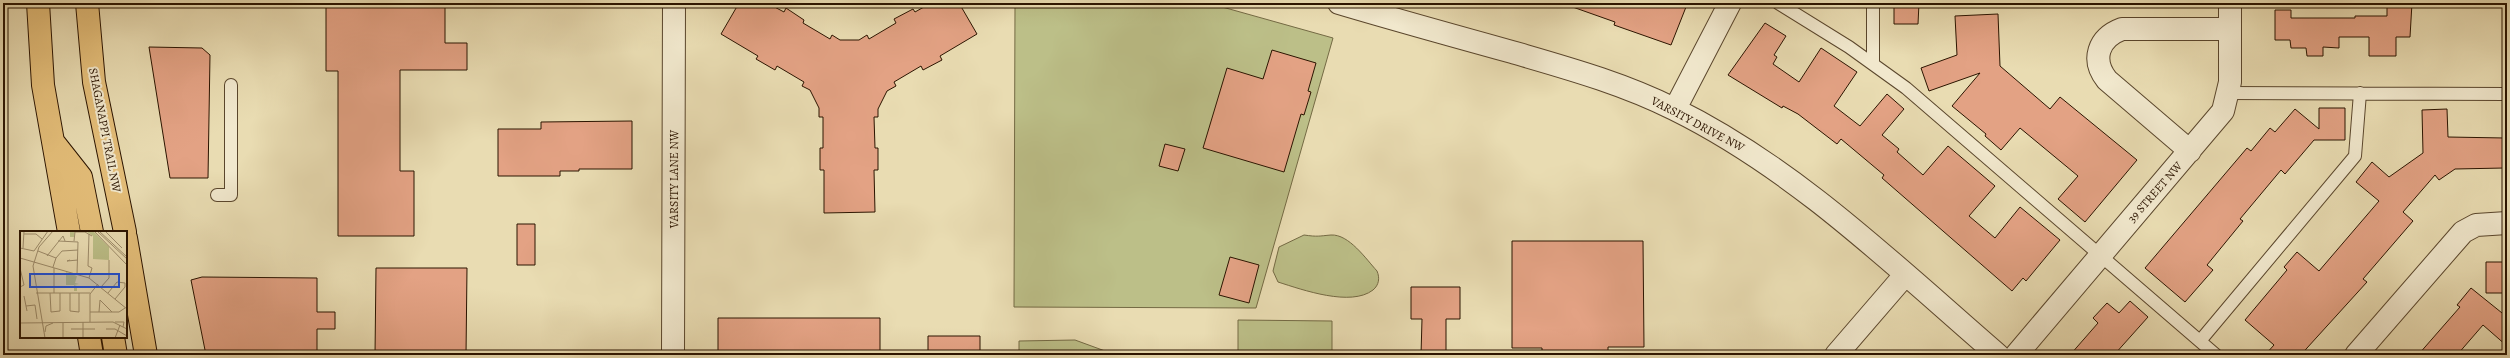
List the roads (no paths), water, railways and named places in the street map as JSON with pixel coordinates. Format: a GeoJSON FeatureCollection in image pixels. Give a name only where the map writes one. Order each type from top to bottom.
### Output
{"type":"FeatureCollection","features":[{"type":"Feature","properties":{"kind":"main road"},"geometry":{"type":"LineString","coordinates":[[38,3],[43,85],[69,231]]}},
{"type":"Feature","properties":{"kind":"main road","name":"SHAGANAPPI TRAIL NW"},"geometry":{"type":"LineString","coordinates":[[87,3],[94,82],[125,231]]}},
{"type":"Feature","properties":{"kind":"main road"},"geometry":{"type":"LineString","coordinates":[[53,141],[81,177],[92,231]]}},
{"type":"Feature","properties":{"kind":"main road"},"geometry":{"type":"LineString","coordinates":[[127,244],[146,355]]}},
{"type":"Feature","properties":{"kind":"main road"},"geometry":{"type":"LineString","coordinates":[[89,338],[92,355]]}},
{"type":"Feature","properties":{"kind":"main road"},"geometry":{"type":"LineString","coordinates":[[113,338],[116,355]]}},
{"type":"Feature","properties":{"kind":"street","name":"VARSITY LANE NW"},"geometry":{"type":"LineString","coordinates":[[673,355],[674,3]]}},
{"type":"Feature","properties":{"kind":"street","name":"VARSITY DRIVE NW"},"geometry":{"type":"LineString","coordinates":[[1339,3],[1560,66],[1614,84],[1675,109],[1738,144],[1798,186],[1998,355]]}},
{"type":"Feature","properties":{"kind":"street"},"geometry":{"type":"LineString","coordinates":[[1675,109],[1730,3]]}},
{"type":"Feature","properties":{"kind":"street","name":"39 STREET NW"},"geometry":{"type":"LineString","coordinates":[[2016,355],[2190,152],[2223,111],[2229,93],[2230,3]]}},
{"type":"Feature","properties":{"kind":"street"},"geometry":{"type":"LineString","coordinates":[[2190,152],[2107,80],[2099,67],[2098,52],[2106,37],[2122,29],[2230,29]]}},
{"type":"Feature","properties":{"kind":"street"},"geometry":{"type":"LineString","coordinates":[[2356,355],[2463,232],[2476,225],[2507,223]]}},
{"type":"Feature","properties":{"kind":"street"},"geometry":{"type":"LineString","coordinates":[[1836,355],[1905,275]]}},
{"type":"Feature","properties":{"kind":"lane"},"geometry":{"type":"LineString","coordinates":[[1778,3],[1873,64],[1906,88],[2216,355]]}},
{"type":"Feature","properties":{"kind":"lane"},"geometry":{"type":"LineString","coordinates":[[1873,3],[1873,64]]}},
{"type":"Feature","properties":{"kind":"lane"},"geometry":{"type":"LineString","coordinates":[[217,195],[231,195],[231,86]]}},
{"type":"Feature","properties":{"kind":"lane"},"geometry":{"type":"LineString","coordinates":[[2229,93],[2507,94]]}},
{"type":"Feature","properties":{"kind":"lane"},"geometry":{"type":"LineString","coordinates":[[2200,341],[2355,156],[2360,93]]}}]}
